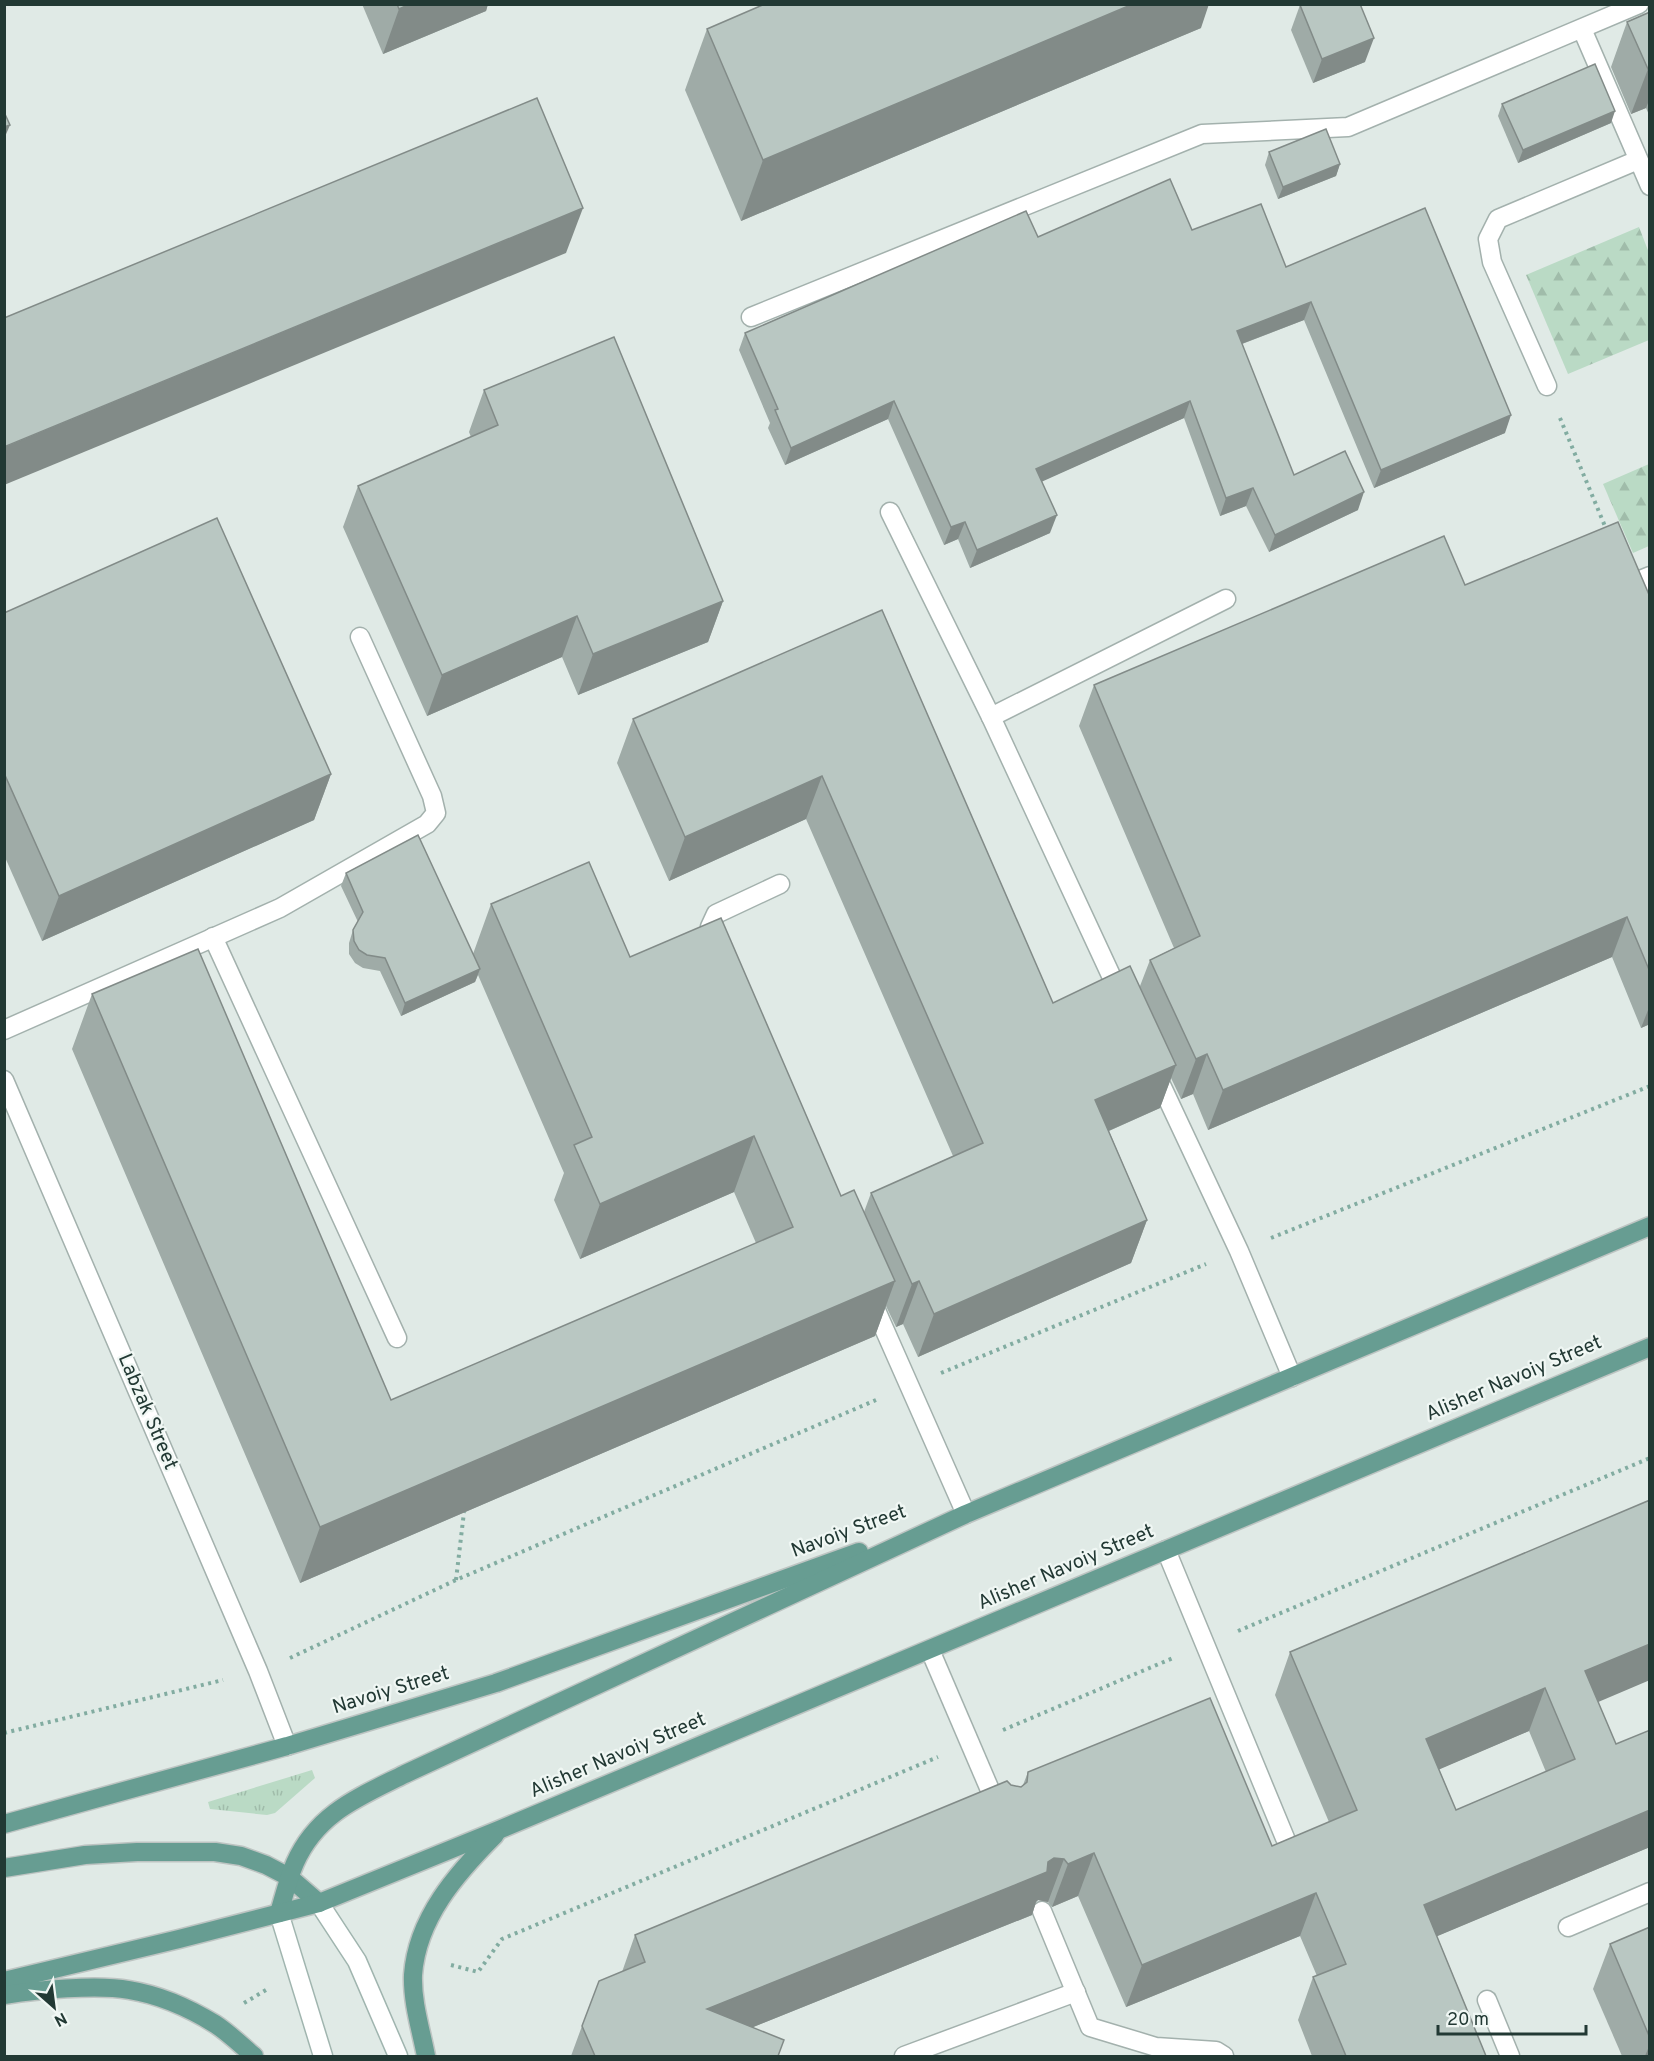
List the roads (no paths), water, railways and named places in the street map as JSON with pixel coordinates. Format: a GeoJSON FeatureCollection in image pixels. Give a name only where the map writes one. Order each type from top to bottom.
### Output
{"type":"FeatureCollection","features":[{"type":"Feature","properties":{"kind":"main road"},"geometry":{"type":"LineString","coordinates":[[751,317],[1202,134],[1348,127],[1639,4]]}},
{"type":"Feature","properties":{"kind":"main road"},"geometry":{"type":"LineString","coordinates":[[1582,29],[1650,186]]}},
{"type":"Feature","properties":{"kind":"main road"},"geometry":{"type":"LineString","coordinates":[[1547,386],[1492,262],[1488,239],[1498,219],[1638,160]]}},
{"type":"Feature","properties":{"kind":"main road"},"geometry":{"type":"LineString","coordinates":[[890,512],[991,717],[1130,1016]]}},
{"type":"Feature","properties":{"kind":"main road"},"geometry":{"type":"LineString","coordinates":[[1650,576],[1640,580],[1650,602]]}},
{"type":"Feature","properties":{"kind":"main road"},"geometry":{"type":"LineString","coordinates":[[991,717],[1226,599]]}},
{"type":"Feature","properties":{"kind":"main road"},"geometry":{"type":"LineString","coordinates":[[4,1030],[280,908],[427,824],[436,813],[432,796],[360,638]]}},
{"type":"Feature","properties":{"kind":"main road"},"geometry":{"type":"LineString","coordinates":[[721,967],[711,946],[710,927],[716,914],[780,884]]}},
{"type":"Feature","properties":{"kind":"main road"},"geometry":{"type":"LineString","coordinates":[[213,937],[397,1338]]}},
{"type":"Feature","properties":{"kind":"main road"},"geometry":{"type":"LineString","coordinates":[[1150,1059],[1239,1251],[1292,1377]]}},
{"type":"Feature","properties":{"kind":"main road","name":"Labzak Street"},"geometry":{"type":"LineString","coordinates":[[4,1080],[258,1671],[287,1746]]}},
{"type":"Feature","properties":{"kind":"main road"},"geometry":{"type":"LineString","coordinates":[[861,1278],[966,1514],[1650,1226]]}},
{"type":"Feature","properties":{"kind":"main road","name":"Alisher Navoiy Street"},"geometry":{"type":"LineString","coordinates":[[501,1829],[1650,1347]]}},
{"type":"Feature","properties":{"kind":"main road","name":"Navoiy Street"},"geometry":{"type":"LineString","coordinates":[[4,1824],[287,1746],[496,1683],[966,1514]]}},
{"type":"Feature","properties":{"kind":"main road","name":"Navoiy Street"},"geometry":{"type":"LineString","coordinates":[[279,1913],[289,1877],[298,1856],[327,1819],[348,1803],[405,1774],[966,1514]]}},
{"type":"Feature","properties":{"kind":"main road"},"geometry":{"type":"LineString","coordinates":[[1166,1550],[1285,1838]]}},
{"type":"Feature","properties":{"kind":"main road"},"geometry":{"type":"LineString","coordinates":[[930,1650],[1002,1819]]}},
{"type":"Feature","properties":{"kind":"main road"},"geometry":{"type":"LineString","coordinates":[[4,1981],[319,1903],[501,1829]]}},
{"type":"Feature","properties":{"kind":"main road"},"geometry":{"type":"LineString","coordinates":[[426,2056],[415,2002],[413,1976],[416,1953],[425,1926],[452,1881],[501,1829]]}},
{"type":"Feature","properties":{"kind":"main road"},"geometry":{"type":"LineString","coordinates":[[4,1868],[85,1855],[187,1851],[241,1856],[266,1865],[289,1877],[319,1903],[357,1961],[398,2056]]}},
{"type":"Feature","properties":{"kind":"main road"},"geometry":{"type":"LineString","coordinates":[[1568,1927],[1650,1892]]}},
{"type":"Feature","properties":{"kind":"main road"},"geometry":{"type":"LineString","coordinates":[[1042,1911],[1090,2027],[1156,2048],[1216,2051],[1224,2056]]}},
{"type":"Feature","properties":{"kind":"main road"},"geometry":{"type":"LineString","coordinates":[[279,1913],[323,2056]]}},
{"type":"Feature","properties":{"kind":"main road"},"geometry":{"type":"LineString","coordinates":[[4,1995],[80,1989],[128,1989],[174,2002],[217,2025],[254,2056]]}},
{"type":"Feature","properties":{"kind":"main road"},"geometry":{"type":"LineString","coordinates":[[904,2056],[1076,1992]]}},
{"type":"Feature","properties":{"kind":"main road"},"geometry":{"type":"LineString","coordinates":[[1487,2000],[1510,2056]]}}]}
